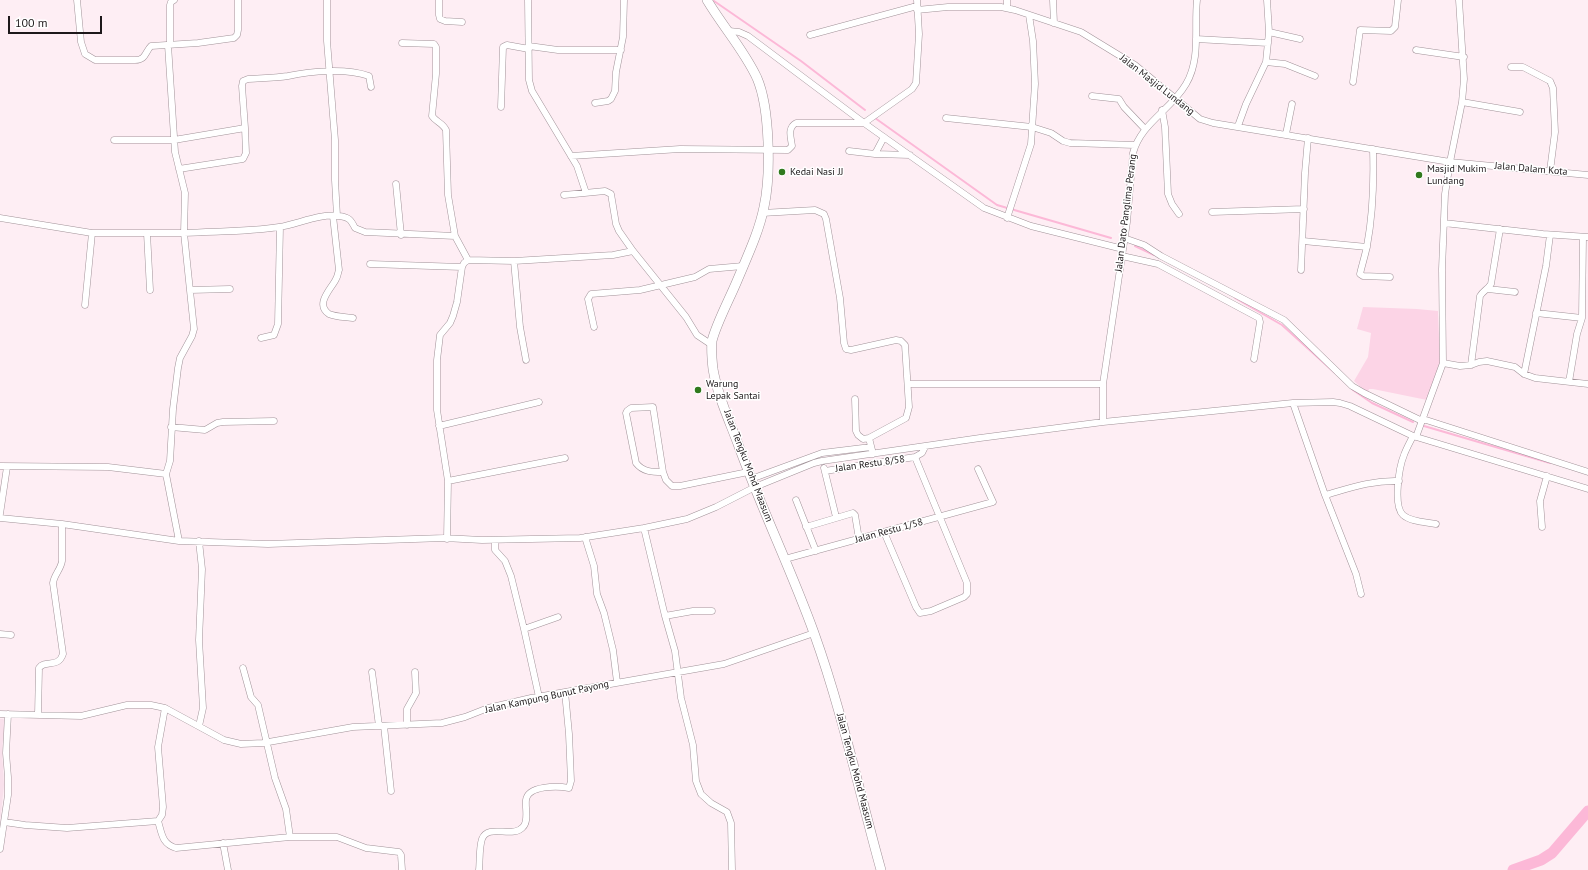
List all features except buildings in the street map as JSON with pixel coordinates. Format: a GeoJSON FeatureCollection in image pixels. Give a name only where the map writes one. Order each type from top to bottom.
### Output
{"type":"FeatureCollection","features":[{"type":"Feature","properties":{"kind":"main road","name":"Jalan Tengku Mohd Maasum"},"geometry":{"type":"LineString","coordinates":[[707,0],[748,61],[761,89],[766,112],[768,151],[766,190],[762,213],[743,266],[713,337],[713,372],[725,411],[751,480],[814,634],[841,718],[881,870]]}},
{"type":"Feature","properties":{"kind":"street"},"geometry":{"type":"LineString","coordinates":[[77,0],[82,49],[90,58],[104,60],[141,60],[144,58],[148,49],[152,46],[198,43],[234,38],[238,35],[238,0]]}},
{"type":"Feature","properties":{"kind":"street"},"geometry":{"type":"LineString","coordinates":[[174,0],[170,5],[169,45],[174,140],[185,193],[184,233],[194,329],[192,336],[180,358],[171,427],[170,461],[166,474],[180,541]]}},
{"type":"Feature","properties":{"kind":"street"},"geometry":{"type":"LineString","coordinates":[[327,0],[328,71],[335,140],[335,216],[339,270],[337,278],[325,295],[323,303],[325,310],[330,314],[354,318]]}},
{"type":"Feature","properties":{"kind":"street"},"geometry":{"type":"LineString","coordinates":[[439,0],[440,19],[445,21],[462,22]]}},
{"type":"Feature","properties":{"kind":"street"},"geometry":{"type":"LineString","coordinates":[[528,0],[529,80],[532,91],[579,171],[586,193]]}},
{"type":"Feature","properties":{"kind":"street"},"geometry":{"type":"LineString","coordinates":[[595,103],[608,101],[614,96],[616,72],[621,50],[624,21],[624,0]]}},
{"type":"Feature","properties":{"kind":"street"},"geometry":{"type":"LineString","coordinates":[[1006,0],[1007,8]]}},
{"type":"Feature","properties":{"kind":"street"},"geometry":{"type":"LineString","coordinates":[[1053,0],[1054,23]]}},
{"type":"Feature","properties":{"kind":"street","name":"Jalan Dato Panglima Perang"},"geometry":{"type":"LineString","coordinates":[[1103,422],[1103,384],[1124,238],[1135,145],[1145,129],[1175,98],[1191,74],[1196,39],[1197,0]]}},
{"type":"Feature","properties":{"kind":"street"},"geometry":{"type":"LineString","coordinates":[[1238,126],[1246,104],[1266,62],[1269,32],[1267,0]]}},
{"type":"Feature","properties":{"kind":"street"},"geometry":{"type":"LineString","coordinates":[[1353,82],[1360,30],[1391,31],[1395,27],[1398,0]]}},
{"type":"Feature","properties":{"kind":"street"},"geometry":{"type":"LineString","coordinates":[[1436,524],[1407,517],[1402,514],[1399,509],[1398,502],[1400,467],[1422,420],[1443,363],[1445,194],[1462,102],[1464,79],[1464,58],[1459,0]]}},
{"type":"Feature","properties":{"kind":"street"},"geometry":{"type":"LineString","coordinates":[[571,156],[680,148],[768,151],[790,149],[792,146],[790,129],[796,123],[864,122],[912,89],[916,83],[919,34],[917,5]]}},
{"type":"Feature","properties":{"kind":"street","name":"Jalan Masjid Lundang"},"geometry":{"type":"LineString","coordinates":[[810,35],[917,5],[1007,8],[1081,32],[1135,65],[1200,119],[1213,123],[1450,162]]}},
{"type":"Feature","properties":{"kind":"street"},"geometry":{"type":"LineString","coordinates":[[1009,212],[1031,144],[1035,103],[1035,84],[1034,55],[1029,15]]}},
{"type":"Feature","properties":{"kind":"street"},"geometry":{"type":"LineString","coordinates":[[729,31],[739,32],[748,36],[884,137],[984,208],[1009,212],[1031,226],[1158,264],[1259,318],[1260,322],[1254,359]]}},
{"type":"Feature","properties":{"kind":"street"},"geometry":{"type":"LineString","coordinates":[[1269,32],[1300,39]]}},
{"type":"Feature","properties":{"kind":"street"},"geometry":{"type":"LineString","coordinates":[[1196,39],[1268,43]]}},
{"type":"Feature","properties":{"kind":"street"},"geometry":{"type":"LineString","coordinates":[[402,42],[434,44],[436,46],[436,74],[432,116],[445,126],[448,195],[455,236],[468,260]]}},
{"type":"Feature","properties":{"kind":"street"},"geometry":{"type":"LineString","coordinates":[[501,107],[503,47],[507,45],[558,50],[621,50]]}},
{"type":"Feature","properties":{"kind":"street"},"geometry":{"type":"LineString","coordinates":[[1416,50],[1464,58]]}},
{"type":"Feature","properties":{"kind":"street"},"geometry":{"type":"LineString","coordinates":[[1266,62],[1285,64],[1315,76]]}},
{"type":"Feature","properties":{"kind":"street"},"geometry":{"type":"LineString","coordinates":[[1511,67],[1523,67],[1550,81],[1553,88],[1555,132],[1550,171]]}},
{"type":"Feature","properties":{"kind":"street"},"geometry":{"type":"LineString","coordinates":[[180,169],[243,159],[246,153],[242,86],[245,80],[288,76],[296,73],[328,71],[369,76],[371,87]]}},
{"type":"Feature","properties":{"kind":"street"},"geometry":{"type":"LineString","coordinates":[[1092,96],[1119,99],[1124,107],[1145,129]]}},
{"type":"Feature","properties":{"kind":"street"},"geometry":{"type":"LineString","coordinates":[[1462,102],[1520,112]]}},
{"type":"Feature","properties":{"kind":"street"},"geometry":{"type":"LineString","coordinates":[[1286,134],[1292,104]]}},
{"type":"Feature","properties":{"kind":"street"},"geometry":{"type":"LineString","coordinates":[[1162,110],[1165,127],[1168,194],[1172,204],[1179,214]]}},
{"type":"Feature","properties":{"kind":"street"},"geometry":{"type":"LineString","coordinates":[[946,118],[1032,127],[1051,133],[1063,141],[1070,143],[1135,145]]}},
{"type":"Feature","properties":{"kind":"street"},"geometry":{"type":"LineString","coordinates":[[114,140],[174,140],[245,128]]}},
{"type":"Feature","properties":{"kind":"street"},"geometry":{"type":"LineString","coordinates":[[875,154],[884,137]]}},
{"type":"Feature","properties":{"kind":"street"},"geometry":{"type":"LineString","coordinates":[[1301,270],[1308,138]]}},
{"type":"Feature","properties":{"kind":"street"},"geometry":{"type":"LineString","coordinates":[[1373,149],[1374,181],[1367,247],[1361,275],[1390,277]]}},
{"type":"Feature","properties":{"kind":"street"},"geometry":{"type":"LineString","coordinates":[[849,151],[875,154],[910,155]]}},
{"type":"Feature","properties":{"kind":"street","name":"Jalan Dalam Kota"},"geometry":{"type":"LineString","coordinates":[[1450,162],[1588,175]]}},
{"type":"Feature","properties":{"kind":"street"},"geometry":{"type":"LineString","coordinates":[[396,184],[401,235]]}},
{"type":"Feature","properties":{"kind":"street"},"geometry":{"type":"LineString","coordinates":[[564,195],[605,191],[611,194],[616,224],[633,251],[686,317],[697,336],[712,345]]}},
{"type":"Feature","properties":{"kind":"street"},"geometry":{"type":"LineString","coordinates":[[1212,212],[1304,209]]}},
{"type":"Feature","properties":{"kind":"street"},"geometry":{"type":"LineString","coordinates":[[762,213],[815,210],[824,214],[840,298],[844,343],[846,349],[851,350],[896,340],[904,345],[909,411],[906,418],[863,440],[856,431],[855,399]]}},
{"type":"Feature","properties":{"kind":"street"},"geometry":{"type":"LineString","coordinates":[[0,218],[92,233],[184,233],[239,231],[280,227],[306,220],[335,216],[347,217],[359,231],[401,235],[455,236]]}},
{"type":"Feature","properties":{"kind":"street"},"geometry":{"type":"LineString","coordinates":[[1444,223],[1586,237],[1584,315],[1577,334],[1569,382]]}},
{"type":"Feature","properties":{"kind":"street"},"geometry":{"type":"LineString","coordinates":[[261,338],[274,335],[278,324],[280,227]]}},
{"type":"Feature","properties":{"kind":"street"},"geometry":{"type":"LineString","coordinates":[[1471,365],[1480,296],[1481,293],[1488,289],[1491,284],[1500,229]]}},
{"type":"Feature","properties":{"kind":"street"},"geometry":{"type":"LineString","coordinates":[[85,305],[92,233]]}},
{"type":"Feature","properties":{"kind":"street"},"geometry":{"type":"LineString","coordinates":[[147,233],[150,290]]}},
{"type":"Feature","properties":{"kind":"street"},"geometry":{"type":"LineString","coordinates":[[1524,374],[1546,266],[1550,234]]}},
{"type":"Feature","properties":{"kind":"street"},"geometry":{"type":"LineString","coordinates":[[1124,238],[1144,245],[1284,320],[1352,386],[1364,393],[1422,420],[1588,472]]}},
{"type":"Feature","properties":{"kind":"street"},"geometry":{"type":"LineString","coordinates":[[1303,242],[1367,247]]}},
{"type":"Feature","properties":{"kind":"street"},"geometry":{"type":"LineString","coordinates":[[447,538],[448,481],[437,410],[437,366],[440,335],[450,323],[453,316],[464,263],[468,260],[514,261],[613,255],[633,251]]}},
{"type":"Feature","properties":{"kind":"street"},"geometry":{"type":"LineString","coordinates":[[514,261],[520,327],[526,360]]}},
{"type":"Feature","properties":{"kind":"street"},"geometry":{"type":"LineString","coordinates":[[370,264],[462,267]]}},
{"type":"Feature","properties":{"kind":"street"},"geometry":{"type":"LineString","coordinates":[[594,327],[588,299],[591,294],[640,290],[695,277],[709,269],[743,266]]}},
{"type":"Feature","properties":{"kind":"street"},"geometry":{"type":"LineString","coordinates":[[190,290],[230,289]]}},
{"type":"Feature","properties":{"kind":"street"},"geometry":{"type":"LineString","coordinates":[[1488,289],[1515,292]]}},
{"type":"Feature","properties":{"kind":"street"},"geometry":{"type":"LineString","coordinates":[[1536,314],[1584,315]]}},
{"type":"Feature","properties":{"kind":"street"},"geometry":{"type":"LineString","coordinates":[[1443,363],[1460,366],[1487,361],[1514,367],[1524,374],[1535,378],[1588,384]]}},
{"type":"Feature","properties":{"kind":"street"},"geometry":{"type":"LineString","coordinates":[[908,384],[1103,384]]}},
{"type":"Feature","properties":{"kind":"street"},"geometry":{"type":"LineString","coordinates":[[439,426],[539,402]]}},
{"type":"Feature","properties":{"kind":"street"},"geometry":{"type":"LineString","coordinates":[[663,472],[650,472],[640,468],[636,463],[626,413],[631,408],[653,407],[663,472],[666,480],[672,486],[680,486],[751,480],[822,461],[1103,422],[1293,403],[1340,403],[1415,436],[1588,489]]}},
{"type":"Feature","properties":{"kind":"street"},"geometry":{"type":"LineString","coordinates":[[1293,403],[1325,495],[1356,574],[1361,594]]}},
{"type":"Feature","properties":{"kind":"street"},"geometry":{"type":"LineString","coordinates":[[171,427],[205,430],[217,423],[224,422],[274,421]]}},
{"type":"Feature","properties":{"kind":"street"},"geometry":{"type":"LineString","coordinates":[[869,438],[870,447],[873,454]]}},
{"type":"Feature","properties":{"kind":"street"},"geometry":{"type":"LineString","coordinates":[[0,518],[62,524],[180,541],[199,542],[268,544],[447,538],[495,540],[585,537],[644,528],[687,519],[716,507],[751,480],[822,452],[870,447]]}},
{"type":"Feature","properties":{"kind":"street"},"geometry":{"type":"LineString","coordinates":[[884,532],[916,607],[920,613],[931,611],[964,597],[967,594],[967,583],[915,457],[922,453],[925,447]]}},
{"type":"Feature","properties":{"kind":"street","name":"Jalan Restu 8/58"},"geometry":{"type":"LineString","coordinates":[[825,470],[915,457]]}},
{"type":"Feature","properties":{"kind":"street"},"geometry":{"type":"LineString","coordinates":[[448,481],[565,458]]}},
{"type":"Feature","properties":{"kind":"street"},"geometry":{"type":"LineString","coordinates":[[822,461],[836,517]]}},
{"type":"Feature","properties":{"kind":"street"},"geometry":{"type":"LineString","coordinates":[[0,514],[3,466],[41,465],[108,467],[166,474]]}},
{"type":"Feature","properties":{"kind":"street","name":"Jalan Restu 1/58"},"geometry":{"type":"LineString","coordinates":[[785,560],[993,502],[978,469]]}},
{"type":"Feature","properties":{"kind":"street"},"geometry":{"type":"LineString","coordinates":[[1542,527],[1540,502],[1547,476]]}},
{"type":"Feature","properties":{"kind":"street"},"geometry":{"type":"LineString","coordinates":[[1325,495],[1364,483],[1382,480],[1399,481]]}},
{"type":"Feature","properties":{"kind":"street"},"geometry":{"type":"LineString","coordinates":[[796,500],[816,551]]}},
{"type":"Feature","properties":{"kind":"street"},"geometry":{"type":"LineString","coordinates":[[806,527],[853,513],[855,515],[859,539]]}},
{"type":"Feature","properties":{"kind":"street"},"geometry":{"type":"LineString","coordinates":[[38,715],[39,668],[42,665],[57,662],[61,659],[63,654],[53,583],[62,561],[62,524]]}},
{"type":"Feature","properties":{"kind":"street"},"geometry":{"type":"LineString","coordinates":[[644,528],[675,651],[681,698],[694,745],[696,781],[701,794],[711,803],[719,806],[727,812],[731,823],[732,870]]}},
{"type":"Feature","properties":{"kind":"street"},"geometry":{"type":"LineString","coordinates":[[585,537],[594,566],[597,594],[604,613],[613,650],[617,682]]}},
{"type":"Feature","properties":{"kind":"street"},"geometry":{"type":"LineString","coordinates":[[495,540],[496,550],[503,558],[511,576],[539,697]]}},
{"type":"Feature","properties":{"kind":"street"},"geometry":{"type":"LineString","coordinates":[[199,542],[202,569],[199,640],[203,708],[199,726]]}},
{"type":"Feature","properties":{"kind":"street"},"geometry":{"type":"LineString","coordinates":[[665,616],[693,611],[712,611]]}},
{"type":"Feature","properties":{"kind":"street"},"geometry":{"type":"LineString","coordinates":[[524,629],[558,617]]}},
{"type":"Feature","properties":{"kind":"street"},"geometry":{"type":"LineString","coordinates":[[0,634],[11,635]]}},
{"type":"Feature","properties":{"kind":"street","name":"Jalan Kampung Bunut Payong"},"geometry":{"type":"LineString","coordinates":[[0,714],[81,716],[127,705],[151,705],[165,708],[232,743],[241,744],[266,742],[352,727],[442,723],[488,708],[539,697],[724,664],[814,634]]}},
{"type":"Feature","properties":{"kind":"street"},"geometry":{"type":"LineString","coordinates":[[244,668],[251,697],[258,705],[275,778],[286,809],[290,837]]}},
{"type":"Feature","properties":{"kind":"street"},"geometry":{"type":"LineString","coordinates":[[372,672],[392,791]]}},
{"type":"Feature","properties":{"kind":"street"},"geometry":{"type":"LineString","coordinates":[[408,725],[407,709],[416,693],[415,672]]}},
{"type":"Feature","properties":{"kind":"street"},"geometry":{"type":"LineString","coordinates":[[479,870],[482,840],[485,835],[495,831],[519,831],[524,826],[526,821],[526,799],[530,793],[537,789],[569,788],[571,781],[565,692]]}},
{"type":"Feature","properties":{"kind":"street"},"geometry":{"type":"LineString","coordinates":[[158,821],[162,815],[163,807],[158,747],[165,708]]}},
{"type":"Feature","properties":{"kind":"street"},"geometry":{"type":"LineString","coordinates":[[0,849],[2,826],[8,795],[6,753],[8,714]]}},
{"type":"Feature","properties":{"kind":"street"},"geometry":{"type":"LineString","coordinates":[[2,826],[25,825],[66,828],[158,821]]}},
{"type":"Feature","properties":{"kind":"street"},"geometry":{"type":"LineString","coordinates":[[158,821],[165,842],[176,848],[290,837],[337,837],[366,848],[398,852],[401,855],[402,870]]}},
{"type":"Feature","properties":{"kind":"street"},"geometry":{"type":"LineString","coordinates":[[223,843],[228,870]]}},
{"type":"Feature","properties":{"kind":"shaded area"},"geometry":{"type":"Polygon","coordinates":[[[1363,307],[1438,311],[1440,364],[1427,400],[1373,389],[1369,389],[1368,392],[1366,392],[1354,381],[1368,357],[1371,333],[1357,329],[1363,307]]]}},
{"type":"Feature","properties":{"kind":"shaded area"},"geometry":{"type":"Polygon","coordinates":[[[0,719],[5,721],[2,751],[4,785],[0,823],[0,719]]]}},
{"type":"Feature","properties":{"kind":"waterway"},"geometry":{"type":"LineString","coordinates":[[714,1],[801,61],[865,110]]}},
{"type":"Feature","properties":{"kind":"waterway"},"geometry":{"type":"LineString","coordinates":[[875,118],[997,205],[1111,238]]}},
{"type":"Feature","properties":{"kind":"waterway"},"geometry":{"type":"LineString","coordinates":[[1135,246],[1154,255]]}},
{"type":"Feature","properties":{"kind":"waterway"},"geometry":{"type":"LineString","coordinates":[[1235,298],[1282,325],[1335,373]]}},
{"type":"Feature","properties":{"kind":"waterway"},"geometry":{"type":"LineString","coordinates":[[1353,390],[1372,403],[1413,422]]}},
{"type":"Feature","properties":{"kind":"waterway"},"geometry":{"type":"LineString","coordinates":[[1424,426],[1550,463]]}},
{"type":"Feature","properties":{"kind":"waterway"},"geometry":{"type":"LineString","coordinates":[[1513,870],[1541,860],[1552,853],[1588,811]]}},
{"type":"Feature","properties":{"kind":"place","name":"Kedai Nasi JJ"},"geometry":{"type":"Point","coordinates":[782,172]}},
{"type":"Feature","properties":{"kind":"place","name":"Masjid Mukim Lundang"},"geometry":{"type":"Point","coordinates":[1419,175]}},
{"type":"Feature","properties":{"kind":"place","name":"Warung Lepak Santai"},"geometry":{"type":"Point","coordinates":[698,390]}}]}
